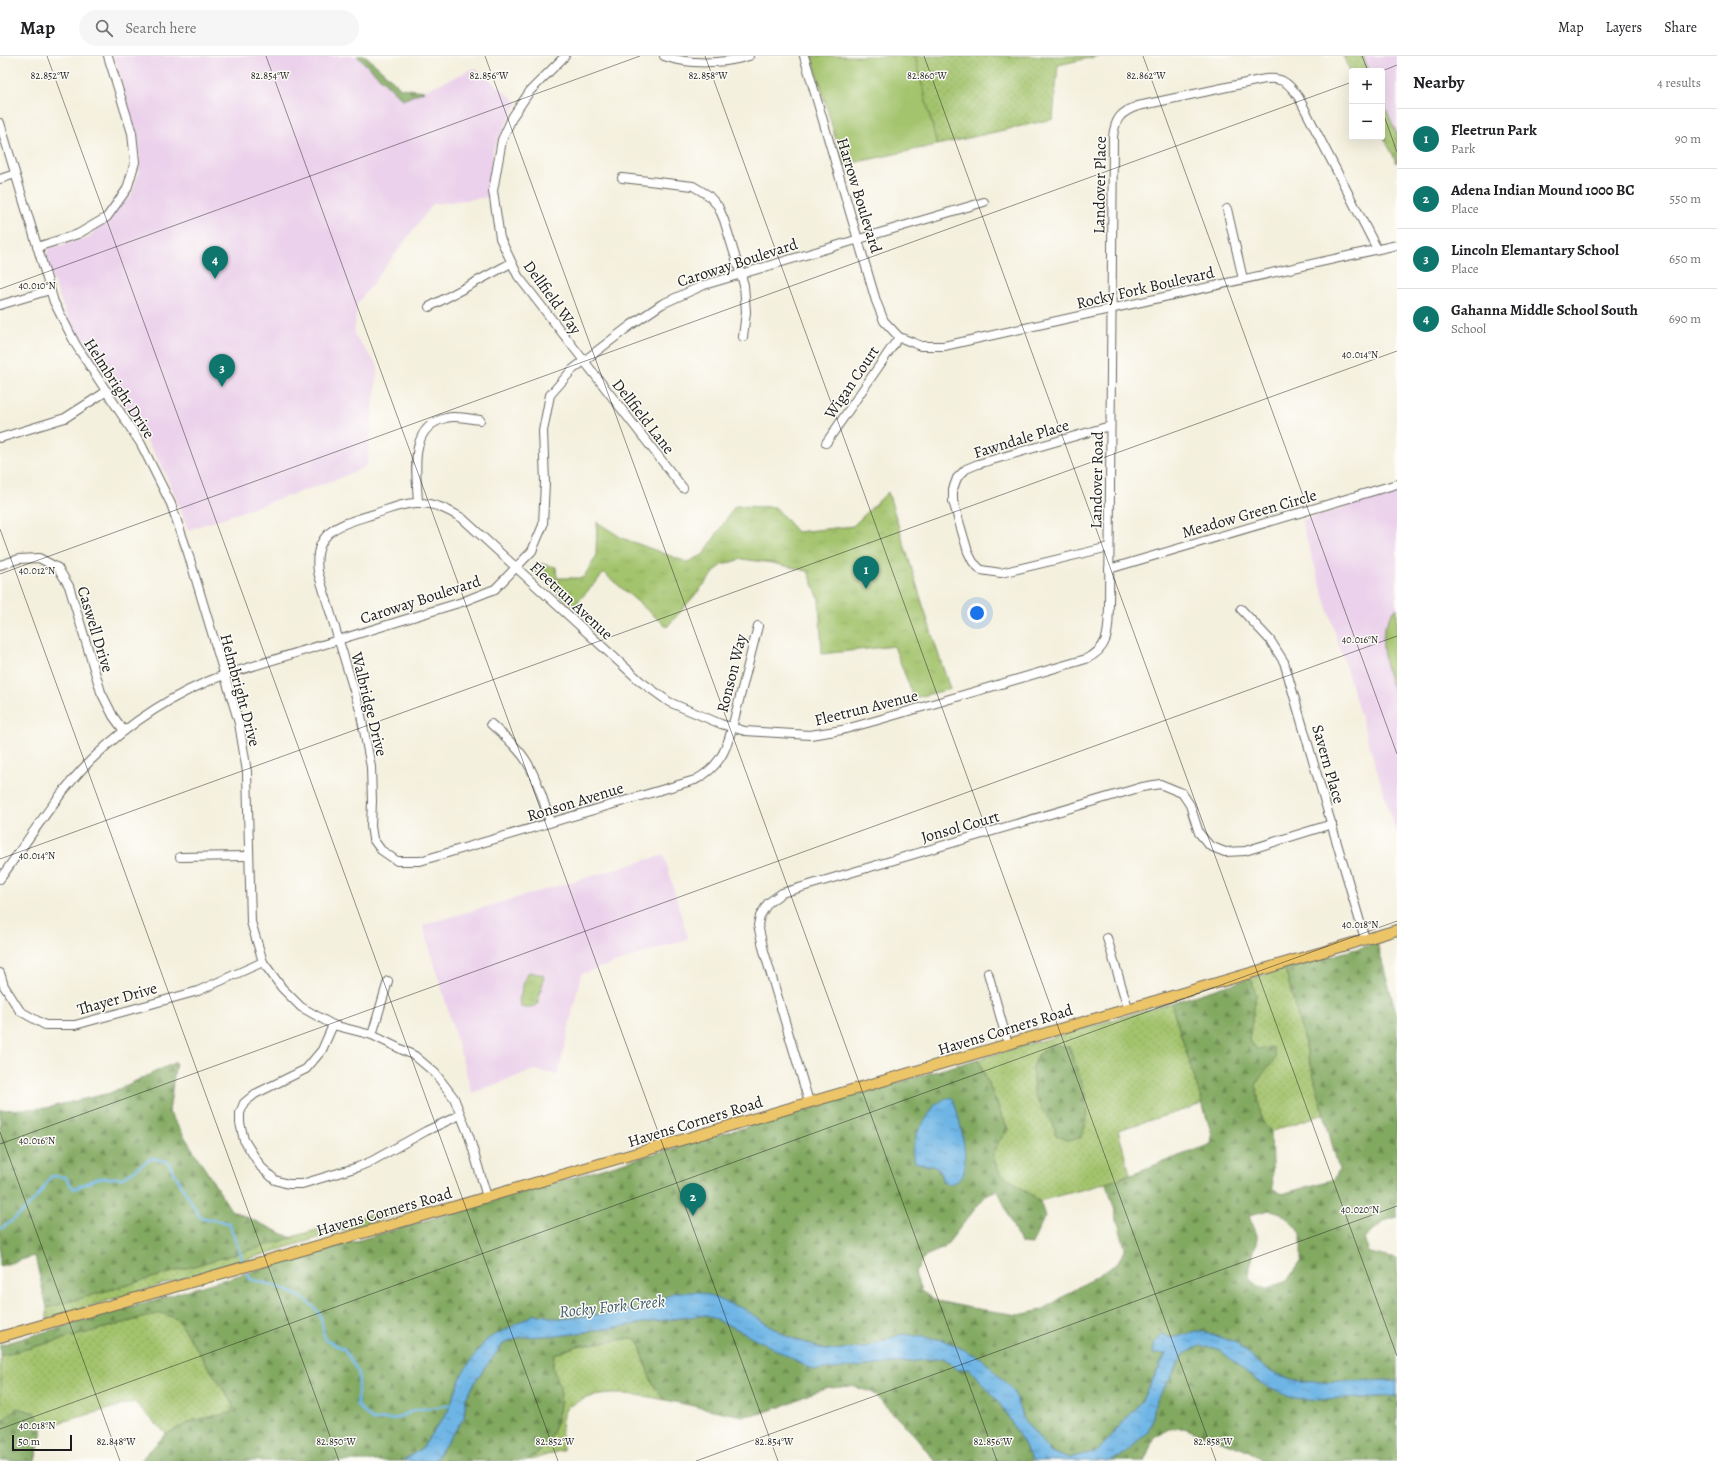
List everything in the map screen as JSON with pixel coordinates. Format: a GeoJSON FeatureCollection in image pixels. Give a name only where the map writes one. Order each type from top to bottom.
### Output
{"type":"FeatureCollection","features":[{"type":"Feature","properties":{"kind":"main road","name":"Havens Corners Road"},"geometry":{"type":"LineString","coordinates":[[0,1337],[487,1197],[1397,930]]}},
{"type":"Feature","properties":{"kind":"street"},"geometry":{"type":"LineString","coordinates":[[37,247],[78,234],[108,217],[127,189],[135,162],[132,133],[108,56]]}},
{"type":"Feature","properties":{"kind":"street","name":"Dellfield Way"},"geometry":{"type":"LineString","coordinates":[[565,56],[530,90],[513,116],[502,140],[493,191],[500,238],[511,263],[518,276],[584,361]]}},
{"type":"Feature","properties":{"kind":"street"},"geometry":{"type":"LineString","coordinates":[[664,56],[671,59],[709,63],[740,59],[749,56]]}},
{"type":"Feature","properties":{"kind":"street","name":"Harrow Boulevard"},"geometry":{"type":"LineString","coordinates":[[804,56],[876,301],[884,321],[899,337]]}},
{"type":"Feature","properties":{"kind":"street","name":"Landover Place"},"geometry":{"type":"LineString","coordinates":[[1112,308],[1114,127],[1118,118],[1127,110],[1138,106],[1271,78],[1281,80],[1292,87],[1299,98],[1377,250]]}},
{"type":"Feature","properties":{"kind":"street","name":"Helmbright Drive"},"geometry":{"type":"LineString","coordinates":[[0,123],[54,302],[76,345],[141,444],[171,504],[188,554],[239,723],[247,772],[248,856],[251,922],[263,962],[282,988],[301,1007],[333,1025],[372,1035],[415,1056],[435,1073],[454,1098],[469,1136],[487,1197]]}},
{"type":"Feature","properties":{"kind":"street"},"geometry":{"type":"LineString","coordinates":[[0,179],[15,174]]}},
{"type":"Feature","properties":{"kind":"street"},"geometry":{"type":"LineString","coordinates":[[622,178],[693,186],[708,195],[718,206],[724,220],[744,285],[746,312],[743,337]]}},
{"type":"Feature","properties":{"kind":"street","name":"Caroway Boulevard"},"geometry":{"type":"LineString","coordinates":[[0,878],[65,790],[91,760],[124,731],[167,702],[196,686],[224,675],[462,602],[495,589],[532,551],[543,525],[545,482],[543,431],[550,395],[572,370],[631,325],[662,304],[704,284],[984,202]]}},
{"type":"Feature","properties":{"kind":"street"},"geometry":{"type":"LineString","coordinates":[[1227,209],[1243,279]]}},
{"type":"Feature","properties":{"kind":"street","name":"Rocky Fork Boulevard"},"geometry":{"type":"LineString","coordinates":[[899,337],[920,346],[944,346],[1397,245]]}},
{"type":"Feature","properties":{"kind":"street"},"geometry":{"type":"LineString","coordinates":[[429,307],[511,263]]}},
{"type":"Feature","properties":{"kind":"street"},"geometry":{"type":"LineString","coordinates":[[0,305],[50,290]]}},
{"type":"Feature","properties":{"kind":"street","name":"Landover Road"},"geometry":{"type":"LineString","coordinates":[[1101,649],[1106,641],[1108,631],[1112,308]]}},
{"type":"Feature","properties":{"kind":"street","name":"Wigan Court"},"geometry":{"type":"LineString","coordinates":[[826,443],[899,337]]}},
{"type":"Feature","properties":{"kind":"street","name":"Dellfield Lane"},"geometry":{"type":"LineString","coordinates":[[584,361],[683,488]]}},
{"type":"Feature","properties":{"kind":"street"},"geometry":{"type":"LineString","coordinates":[[0,438],[65,418],[107,391]]}},
{"type":"Feature","properties":{"kind":"street"},"geometry":{"type":"LineString","coordinates":[[418,502],[417,445],[423,432],[434,422],[447,418],[480,420]]}},
{"type":"Feature","properties":{"kind":"street","name":"Fawndale Place"},"geometry":{"type":"LineString","coordinates":[[1109,547],[1001,573],[981,570],[973,562],[968,552],[953,501],[953,489],[957,478],[966,469],[978,464],[1110,426]]}},
{"type":"Feature","properties":{"kind":"street","name":"Meadow Green Circle"},"geometry":{"type":"LineString","coordinates":[[1109,569],[1397,484]]}},
{"type":"Feature","properties":{"kind":"street","name":"Fleetrun Avenue"},"geometry":{"type":"LineString","coordinates":[[418,502],[441,507],[462,518],[640,681],[670,702],[732,728],[745,731],[810,735],[842,730],[1086,659],[1101,649]]}},
{"type":"Feature","properties":{"kind":"street","name":"Walbridge Drive"},"geometry":{"type":"LineString","coordinates":[[397,861],[381,850],[373,839],[371,826],[371,767],[360,710],[318,572],[316,559],[319,546],[326,535],[336,526],[418,502]]}},
{"type":"Feature","properties":{"kind":"street","name":"Caswell Drive"},"geometry":{"type":"LineString","coordinates":[[0,565],[19,559],[39,558],[58,568],[69,586],[101,692],[113,716],[124,731]]}},
{"type":"Feature","properties":{"kind":"street","name":"Savern Place"},"geometry":{"type":"LineString","coordinates":[[1242,609],[1270,640],[1284,662],[1365,939]]}},
{"type":"Feature","properties":{"kind":"street","name":"Ronson Way"},"geometry":{"type":"LineString","coordinates":[[732,728],[758,626]]}},
{"type":"Feature","properties":{"kind":"street"},"geometry":{"type":"LineString","coordinates":[[491,724],[509,741],[526,761],[540,787],[550,822]]}},
{"type":"Feature","properties":{"kind":"street","name":"Ronson Avenue"},"geometry":{"type":"LineString","coordinates":[[397,861],[420,860],[695,780],[707,774],[716,765],[728,743],[732,728]]}},
{"type":"Feature","properties":{"kind":"street","name":"Jonsol Court"},"geometry":{"type":"LineString","coordinates":[[809,1102],[764,951],[758,925],[760,916],[768,903],[782,893],[1142,787],[1160,784],[1182,793],[1190,805],[1199,833],[1210,846],[1225,852],[1245,850],[1332,824]]}},
{"type":"Feature","properties":{"kind":"street"},"geometry":{"type":"LineString","coordinates":[[180,857],[248,856]]}},
{"type":"Feature","properties":{"kind":"street"},"geometry":{"type":"LineString","coordinates":[[1107,938],[1128,1008]]}},
{"type":"Feature","properties":{"kind":"street","name":"Thayer Drive"},"geometry":{"type":"LineString","coordinates":[[0,973],[4,986],[20,1011],[45,1025],[75,1025],[198,990],[263,962]]}},
{"type":"Feature","properties":{"kind":"street"},"geometry":{"type":"LineString","coordinates":[[988,973],[1008,1044]]}},
{"type":"Feature","properties":{"kind":"street"},"geometry":{"type":"LineString","coordinates":[[372,1035],[388,981]]}},
{"type":"Feature","properties":{"kind":"street"},"geometry":{"type":"LineString","coordinates":[[333,1025],[322,1050],[306,1068],[255,1094],[244,1103],[240,1113],[240,1123],[244,1140],[261,1167],[275,1180],[288,1184],[302,1184],[358,1167],[460,1115]]}},
{"type":"Feature","properties":{"kind":"shaded area"},"geometry":{"type":"Polygon","coordinates":[[[114,56],[357,56],[403,100],[475,68],[518,102],[493,150],[489,197],[433,204],[357,304],[354,335],[378,366],[367,466],[340,478],[188,530],[174,493],[157,457],[71,325],[45,257],[49,248],[88,238],[114,208],[130,198],[139,172],[139,143],[114,56]]]}},
{"type":"Feature","properties":{"kind":"shaded area"},"geometry":{"type":"Polygon","coordinates":[[[1363,56],[1397,56],[1397,134],[1385,107],[1385,68],[1368,68],[1363,56]]]}},
{"type":"Feature","properties":{"kind":"shaded area"},"geometry":{"type":"Polygon","coordinates":[[[1397,491],[1397,836],[1301,521],[1397,491]]]}},
{"type":"Feature","properties":{"kind":"shaded area"},"geometry":{"type":"Polygon","coordinates":[[[664,855],[688,939],[581,974],[558,1075],[534,1070],[472,1093],[423,925],[664,855]]]}},
{"type":"Feature","properties":{"kind":"green space"},"geometry":{"type":"Polygon","coordinates":[[[357,56],[366,56],[401,88],[424,91],[403,100],[357,56]]]}},
{"type":"Feature","properties":{"kind":"green space"},"geometry":{"type":"Polygon","coordinates":[[[812,56],[915,56],[937,145],[843,165],[812,56]]]}},
{"type":"Feature","properties":{"kind":"green space"},"geometry":{"type":"Polygon","coordinates":[[[915,56],[1098,56],[1058,65],[1053,119],[937,145],[915,56]]]}},
{"type":"Feature","properties":{"kind":"green space"},"geometry":{"type":"Polygon","coordinates":[[[1343,56],[1363,56],[1368,68],[1349,69],[1343,56]]]}},
{"type":"Feature","properties":{"kind":"green space"},"geometry":{"type":"Polygon","coordinates":[[[1385,107],[1397,134],[1397,163],[1385,140],[1385,107]]]}},
{"type":"Feature","properties":{"kind":"green space"},"geometry":{"type":"Polygon","coordinates":[[[888,492],[950,689],[914,698],[894,646],[822,654],[819,599],[808,571],[772,563],[742,559],[721,565],[667,627],[604,573],[573,607],[533,570],[537,563],[556,567],[557,578],[583,578],[596,557],[597,522],[622,538],[687,562],[703,555],[735,506],[775,507],[797,532],[853,526],[888,492]]]}},
{"type":"Feature","properties":{"kind":"green space"},"geometry":{"type":"Polygon","coordinates":[[[1397,608],[1397,702],[1386,666],[1383,641],[1384,630],[1389,619],[1397,608]]]}},
{"type":"Feature","properties":{"kind":"green space"},"geometry":{"type":"Polygon","coordinates":[[[1377,943],[1397,1016],[1397,1217],[1384,1221],[1364,1239],[1370,1253],[1397,1259],[1397,1380],[1300,1382],[1271,1372],[1236,1343],[1202,1331],[1171,1338],[1153,1354],[1166,1353],[1141,1402],[1098,1451],[1069,1458],[1051,1453],[1023,1418],[1013,1390],[981,1358],[944,1340],[902,1334],[863,1348],[826,1350],[788,1337],[744,1309],[676,1292],[637,1310],[561,1319],[535,1314],[463,1372],[448,1411],[423,1447],[403,1461],[139,1461],[166,1434],[195,1420],[231,1413],[233,1404],[177,1319],[161,1313],[0,1356],[0,1345],[978,1059],[1008,1130],[999,1141],[993,1156],[999,1172],[1040,1201],[1045,1216],[1032,1244],[1020,1243],[998,1190],[987,1194],[944,1248],[925,1256],[915,1273],[921,1291],[937,1301],[1019,1315],[1042,1310],[1118,1263],[1125,1248],[1107,1183],[1211,1144],[1212,1135],[1171,1003],[1251,978],[1256,995],[1249,1040],[1258,1050],[1273,1047],[1276,1058],[1256,1083],[1262,1123],[1271,1131],[1273,1190],[1282,1194],[1334,1179],[1339,1170],[1285,969],[1377,943]],[[953,1098],[933,1165],[939,1169],[943,1182],[964,1173],[961,1135],[953,1098]],[[1270,1210],[1249,1215],[1257,1239],[1248,1276],[1256,1285],[1267,1288],[1287,1281],[1301,1260],[1301,1233],[1285,1216],[1270,1210]]]}},
{"type":"Feature","properties":{"kind":"green space"},"geometry":{"type":"Polygon","coordinates":[[[1285,969],[1324,1114],[1271,1131],[1262,1123],[1256,1083],[1258,1050],[1249,1040],[1256,995],[1251,978],[1285,969]]]}},
{"type":"Feature","properties":{"kind":"green space"},"geometry":{"type":"Polygon","coordinates":[[[529,972],[543,975],[544,978],[537,1005],[522,1007],[519,1001],[526,975],[529,972]]]}},
{"type":"Feature","properties":{"kind":"green space"},"geometry":{"type":"Polygon","coordinates":[[[1171,1003],[1203,1104],[1118,1130],[1130,1174],[1107,1183],[1040,1201],[999,1172],[993,1156],[999,1141],[1008,1129],[978,1059],[1171,1003]],[[1053,1123],[1056,1135],[1066,1140],[1080,1138],[1053,1123]]]}},
{"type":"Feature","properties":{"kind":"green space"},"geometry":{"type":"Polygon","coordinates":[[[1053,1044],[1069,1047],[1081,1081],[1086,1105],[1086,1117],[1085,1128],[1080,1138],[1066,1140],[1056,1135],[1053,1123],[1042,1110],[1034,1094],[1032,1069],[1038,1055],[1053,1044]]]}},
{"type":"Feature","properties":{"kind":"green space"},"geometry":{"type":"Polygon","coordinates":[[[176,1062],[169,1112],[231,1210],[292,1238],[47,1308],[35,1256],[0,1266],[0,1110],[45,1108],[110,1093],[176,1062]]]}},
{"type":"Feature","properties":{"kind":"green space"},"geometry":{"type":"Polygon","coordinates":[[[396,1207],[412,1210],[47,1319],[47,1308],[396,1207]]]}},
{"type":"Feature","properties":{"kind":"green space"},"geometry":{"type":"Polygon","coordinates":[[[161,1313],[177,1319],[233,1404],[231,1413],[195,1420],[166,1434],[134,1402],[43,1427],[35,1413],[17,1408],[0,1423],[0,1356],[161,1313]]]}},
{"type":"Feature","properties":{"kind":"green space"},"geometry":{"type":"Polygon","coordinates":[[[706,1315],[739,1330],[847,1368],[944,1358],[958,1370],[969,1369],[999,1403],[1014,1426],[1033,1461],[935,1461],[917,1438],[872,1392],[851,1386],[830,1388],[812,1393],[781,1407],[758,1414],[742,1416],[665,1400],[651,1380],[639,1341],[632,1338],[577,1346],[555,1354],[553,1368],[559,1384],[561,1396],[557,1420],[546,1443],[539,1452],[528,1461],[434,1461],[464,1418],[466,1398],[478,1377],[503,1344],[521,1337],[566,1335],[706,1315]]]}},
{"type":"Feature","properties":{"kind":"green space"},"geometry":{"type":"Polygon","coordinates":[[[632,1338],[639,1341],[651,1380],[665,1400],[643,1396],[607,1394],[575,1403],[568,1407],[562,1417],[561,1428],[563,1450],[528,1461],[539,1452],[546,1443],[557,1420],[561,1396],[559,1384],[553,1368],[555,1354],[577,1346],[632,1338]]]}},
{"type":"Feature","properties":{"kind":"green space"},"geometry":{"type":"Polygon","coordinates":[[[1200,1345],[1220,1350],[1257,1381],[1324,1400],[1397,1396],[1397,1461],[1261,1461],[1249,1451],[1184,1428],[1169,1429],[1154,1437],[1145,1461],[1110,1461],[1120,1457],[1152,1421],[1156,1400],[1170,1379],[1183,1355],[1200,1345]]]}},
{"type":"Feature","properties":{"kind":"green space"},"geometry":{"type":"Polygon","coordinates":[[[17,1408],[35,1413],[43,1427],[35,1461],[0,1461],[0,1423],[17,1408]]]}},
{"type":"Feature","properties":{"kind":"water"},"geometry":{"type":"Polygon","coordinates":[[[946,1098],[953,1098],[960,1124],[965,1155],[964,1172],[962,1177],[953,1183],[948,1184],[943,1182],[939,1169],[933,1165],[928,1166],[915,1162],[912,1151],[917,1133],[934,1106],[946,1098]]]}},
{"type":"Feature","properties":{"kind":"water"},"geometry":{"type":"Polygon","coordinates":[[[676,1292],[699,1292],[744,1309],[788,1337],[826,1350],[863,1348],[902,1334],[944,1340],[981,1358],[1013,1390],[1023,1418],[1051,1453],[1069,1458],[1098,1451],[1141,1402],[1166,1354],[1153,1354],[1155,1343],[1163,1334],[1171,1338],[1202,1331],[1236,1343],[1271,1372],[1300,1382],[1397,1380],[1397,1396],[1324,1400],[1292,1398],[1257,1381],[1220,1350],[1200,1345],[1183,1355],[1170,1379],[1156,1400],[1152,1421],[1147,1433],[1120,1457],[1110,1461],[1033,1461],[1014,1426],[999,1403],[969,1369],[958,1370],[944,1358],[814,1370],[739,1330],[706,1315],[566,1335],[521,1337],[503,1344],[478,1377],[466,1398],[464,1418],[434,1461],[403,1461],[423,1447],[448,1411],[463,1372],[486,1340],[535,1314],[561,1319],[637,1310],[676,1292]]]}},
{"type":"Feature","properties":{"kind":"waterway"},"geometry":{"type":"LineString","coordinates":[[0,1229],[29,1206],[41,1192],[51,1176],[65,1177],[74,1189],[98,1178],[123,1178],[152,1158],[168,1162],[200,1217],[229,1223],[244,1264]]}},
{"type":"Feature","properties":{"kind":"waterway"},"geometry":{"type":"LineString","coordinates":[[246,1269],[250,1279],[279,1287],[299,1296],[315,1309],[321,1319],[325,1340],[344,1349],[359,1374],[357,1405],[372,1420],[394,1419],[415,1410],[452,1405]]}},
{"type":"Feature","properties":{"kind":"place","name":"Gahanna Middle School South"},"geometry":{"type":"Point","coordinates":[215,279]}},
{"type":"Feature","properties":{"kind":"place","name":"Lincoln Elemantary School"},"geometry":{"type":"Point","coordinates":[222,387]}},
{"type":"Feature","properties":{"kind":"place","name":"Fleetrun Park"},"geometry":{"type":"Point","coordinates":[866,589]}},
{"type":"Feature","properties":{"kind":"place","name":"Adena Indian Mound 1000 BC"},"geometry":{"type":"Point","coordinates":[693,1216]}},
{"type":"Feature","properties":{"kind":"water label","name":"Rocky Fork Creek"},"geometry":{"type":"Point","coordinates":[612,1306]}}]}
